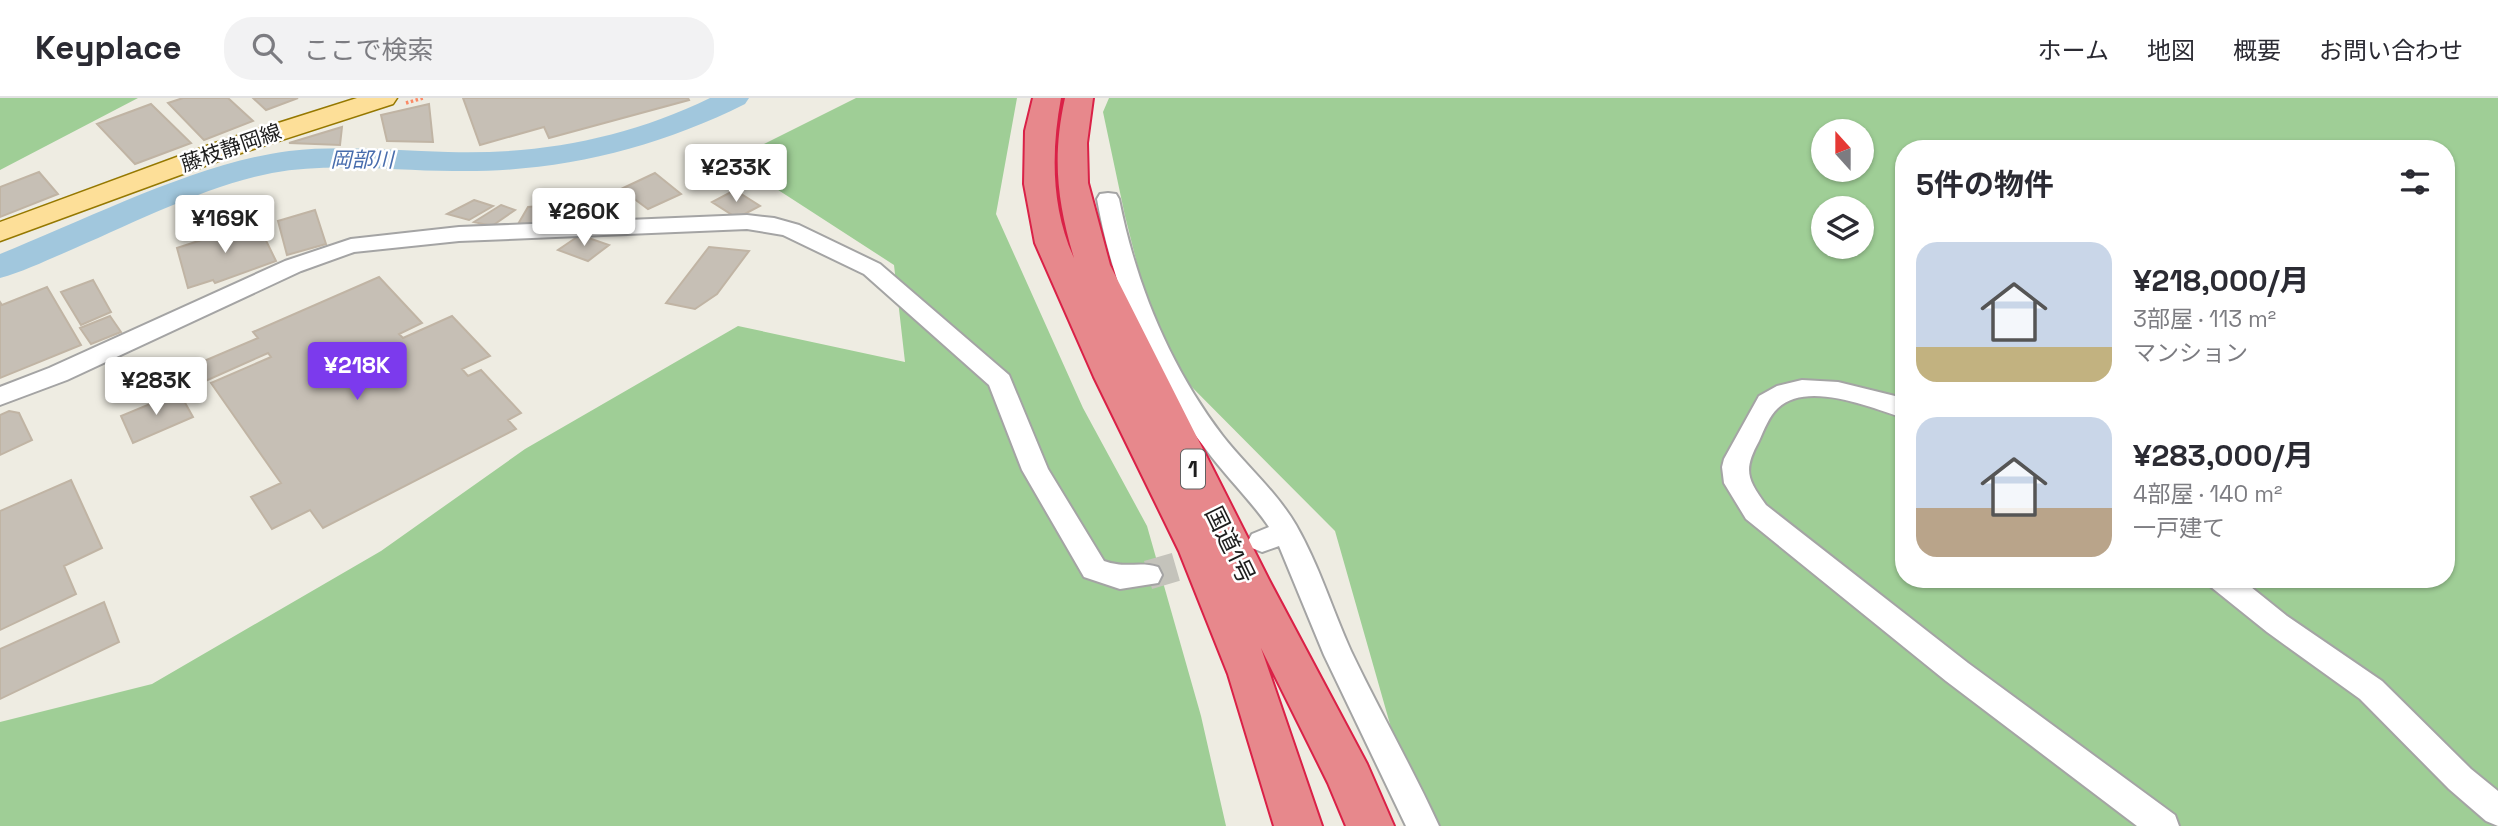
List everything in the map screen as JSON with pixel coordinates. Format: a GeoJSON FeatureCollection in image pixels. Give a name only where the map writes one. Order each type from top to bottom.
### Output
{"type":"FeatureCollection","features":[{"type":"Feature","properties":{"kind":"highway","name":"国道1号"},"geometry":{"type":"LineString","coordinates":[[1046,98],[1040,131],[1038,184],[1051,243],[1112,377],[1199,551],[1250,674],[1298,826]]}},
{"type":"Feature","properties":{"kind":"highway","name":"国道1号"},"geometry":{"type":"LineString","coordinates":[[1079,98],[1070,157],[1072,183],[1077,215],[1093,265],[1248,580],[1350,779],[1370,826]]}},
{"type":"Feature","properties":{"kind":"main road","name":"藤枝静岡線"},"geometry":{"type":"LineString","coordinates":[[0,232],[222,150],[384,98]]}},
{"type":"Feature","properties":{"kind":"street"},"geometry":{"type":"LineString","coordinates":[[1108,199],[1115,243],[1136,301],[1172,379],[1213,441],[1273,511],[1274,537],[1308,576],[1326,626],[1363,707],[1423,826]]}},
{"type":"Feature","properties":{"kind":"street"},"geometry":{"type":"LineString","coordinates":[[0,396],[58,373],[324,254],[377,241],[458,234],[747,222],[774,225],[791,230],[872,268],[1000,381],[1035,470],[1094,569],[1120,578],[1148,575]]}},
{"type":"Feature","properties":{"kind":"street"},"geometry":{"type":"LineString","coordinates":[[1895,405],[1876,398],[1830,389],[1790,390],[1770,400],[1735,458],[1734,481],[1756,512],[1957,672],[2163,826]]}},
{"type":"Feature","properties":{"kind":"street"},"geometry":{"type":"LineString","coordinates":[[2232,588],[2277,624],[2371,690],[2460,779],[2498,811]]}},
{"type":"Feature","properties":{"kind":"green space"},"geometry":{"type":"Polygon","coordinates":[[[0,98],[138,98],[0,170],[0,98]]]}},
{"type":"Feature","properties":{"kind":"green space"},"geometry":{"type":"Polygon","coordinates":[[[856,98],[1017,98],[996,214],[1083,408],[1147,526],[1201,716],[1226,826],[0,826],[0,722],[152,684],[381,551],[525,449],[738,326],[905,362],[894,265],[732,160],[856,98]]]}},
{"type":"Feature","properties":{"kind":"green space"},"geometry":{"type":"Polygon","coordinates":[[[1109,98],[2498,98],[2498,826],[1419,826],[1335,531],[1160,355],[1125,216],[1103,112],[1109,98]]]}},
{"type":"Feature","properties":{"kind":"building"},"geometry":{"type":"Polygon","coordinates":[[[183,98],[228,98],[253,121],[204,140],[168,103],[183,98]]]}},
{"type":"Feature","properties":{"kind":"building"},"geometry":{"type":"Polygon","coordinates":[[[253,98],[298,98],[266,110],[253,98]]]}},
{"type":"Feature","properties":{"kind":"building"},"geometry":{"type":"Polygon","coordinates":[[[463,98],[689,100],[549,138],[544,127],[480,145],[463,98]]]}},
{"type":"Feature","properties":{"kind":"building"},"geometry":{"type":"Polygon","coordinates":[[[151,104],[191,143],[135,164],[97,124],[151,104]]]}},
{"type":"Feature","properties":{"kind":"building"},"geometry":{"type":"Polygon","coordinates":[[[429,104],[433,142],[387,141],[381,115],[429,104]]]}},
{"type":"Feature","properties":{"kind":"building"},"geometry":{"type":"Polygon","coordinates":[[[342,127],[340,145],[289,143],[342,127]]]}},
{"type":"Feature","properties":{"kind":"building"},"geometry":{"type":"Polygon","coordinates":[[[39,172],[58,194],[0,217],[0,187],[39,172]]]}},
{"type":"Feature","properties":{"kind":"building"},"geometry":{"type":"Polygon","coordinates":[[[655,173],[681,194],[648,209],[621,189],[655,173]]]}},
{"type":"Feature","properties":{"kind":"building"},"geometry":{"type":"Polygon","coordinates":[[[735,190],[760,206],[737,218],[712,202],[735,190]]]}},
{"type":"Feature","properties":{"kind":"building"},"geometry":{"type":"Polygon","coordinates":[[[474,200],[493,206],[469,220],[447,214],[474,200]]]}},
{"type":"Feature","properties":{"kind":"building"},"geometry":{"type":"Polygon","coordinates":[[[501,205],[515,210],[492,226],[474,222],[501,205]]]}},
{"type":"Feature","properties":{"kind":"building"},"geometry":{"type":"Polygon","coordinates":[[[555,205],[546,222],[518,224],[528,207],[555,205]]]}},
{"type":"Feature","properties":{"kind":"building"},"geometry":{"type":"Polygon","coordinates":[[[315,210],[326,244],[287,255],[278,221],[315,210]]]}},
{"type":"Feature","properties":{"kind":"building"},"geometry":{"type":"Polygon","coordinates":[[[257,222],[276,261],[215,283],[213,280],[188,288],[177,248],[257,222]]]}},
{"type":"Feature","properties":{"kind":"building"},"geometry":{"type":"Polygon","coordinates":[[[580,235],[609,245],[588,261],[558,250],[580,235]]]}},
{"type":"Feature","properties":{"kind":"building"},"geometry":{"type":"Polygon","coordinates":[[[709,247],[749,251],[717,294],[695,309],[666,303],[709,247]]]}},
{"type":"Feature","properties":{"kind":"building"},"geometry":{"type":"Polygon","coordinates":[[[379,277],[422,323],[399,334],[403,338],[452,316],[490,356],[462,369],[468,376],[481,370],[521,413],[508,420],[516,429],[323,528],[310,510],[272,529],[251,497],[281,483],[211,383],[271,357],[268,353],[201,383],[190,367],[258,338],[253,332],[379,277]]]}},
{"type":"Feature","properties":{"kind":"building"},"geometry":{"type":"Polygon","coordinates":[[[93,280],[111,312],[81,325],[61,292],[93,280]]]}},
{"type":"Feature","properties":{"kind":"building"},"geometry":{"type":"Polygon","coordinates":[[[47,287],[81,345],[0,378],[0,302],[2,305],[47,287]]]}},
{"type":"Feature","properties":{"kind":"building"},"geometry":{"type":"Polygon","coordinates":[[[110,316],[121,332],[91,344],[80,328],[110,316]]]}},
{"type":"Feature","properties":{"kind":"building"},"geometry":{"type":"Polygon","coordinates":[[[179,392],[193,417],[133,443],[121,416],[179,392]]]}},
{"type":"Feature","properties":{"kind":"building"},"geometry":{"type":"Polygon","coordinates":[[[9,411],[19,413],[32,440],[0,455],[0,415],[9,411]]]}},
{"type":"Feature","properties":{"kind":"building"},"geometry":{"type":"Polygon","coordinates":[[[71,480],[102,548],[64,566],[76,594],[0,630],[0,511],[71,480]]]}},
{"type":"Feature","properties":{"kind":"building"},"geometry":{"type":"Polygon","coordinates":[[[104,602],[119,642],[0,699],[0,649],[104,602]]]}},
{"type":"Feature","properties":{"kind":"waterway","name":"岡部川"},"geometry":{"type":"LineString","coordinates":[[0,267],[193,188],[268,165],[335,158],[451,162],[541,158],[641,137],[673,126],[734,98]]}},
{"type":"Feature","properties":{"kind":"tunnel"},"geometry":{"type":"LineString","coordinates":[[1148,575],[1217,555]]}}]}
